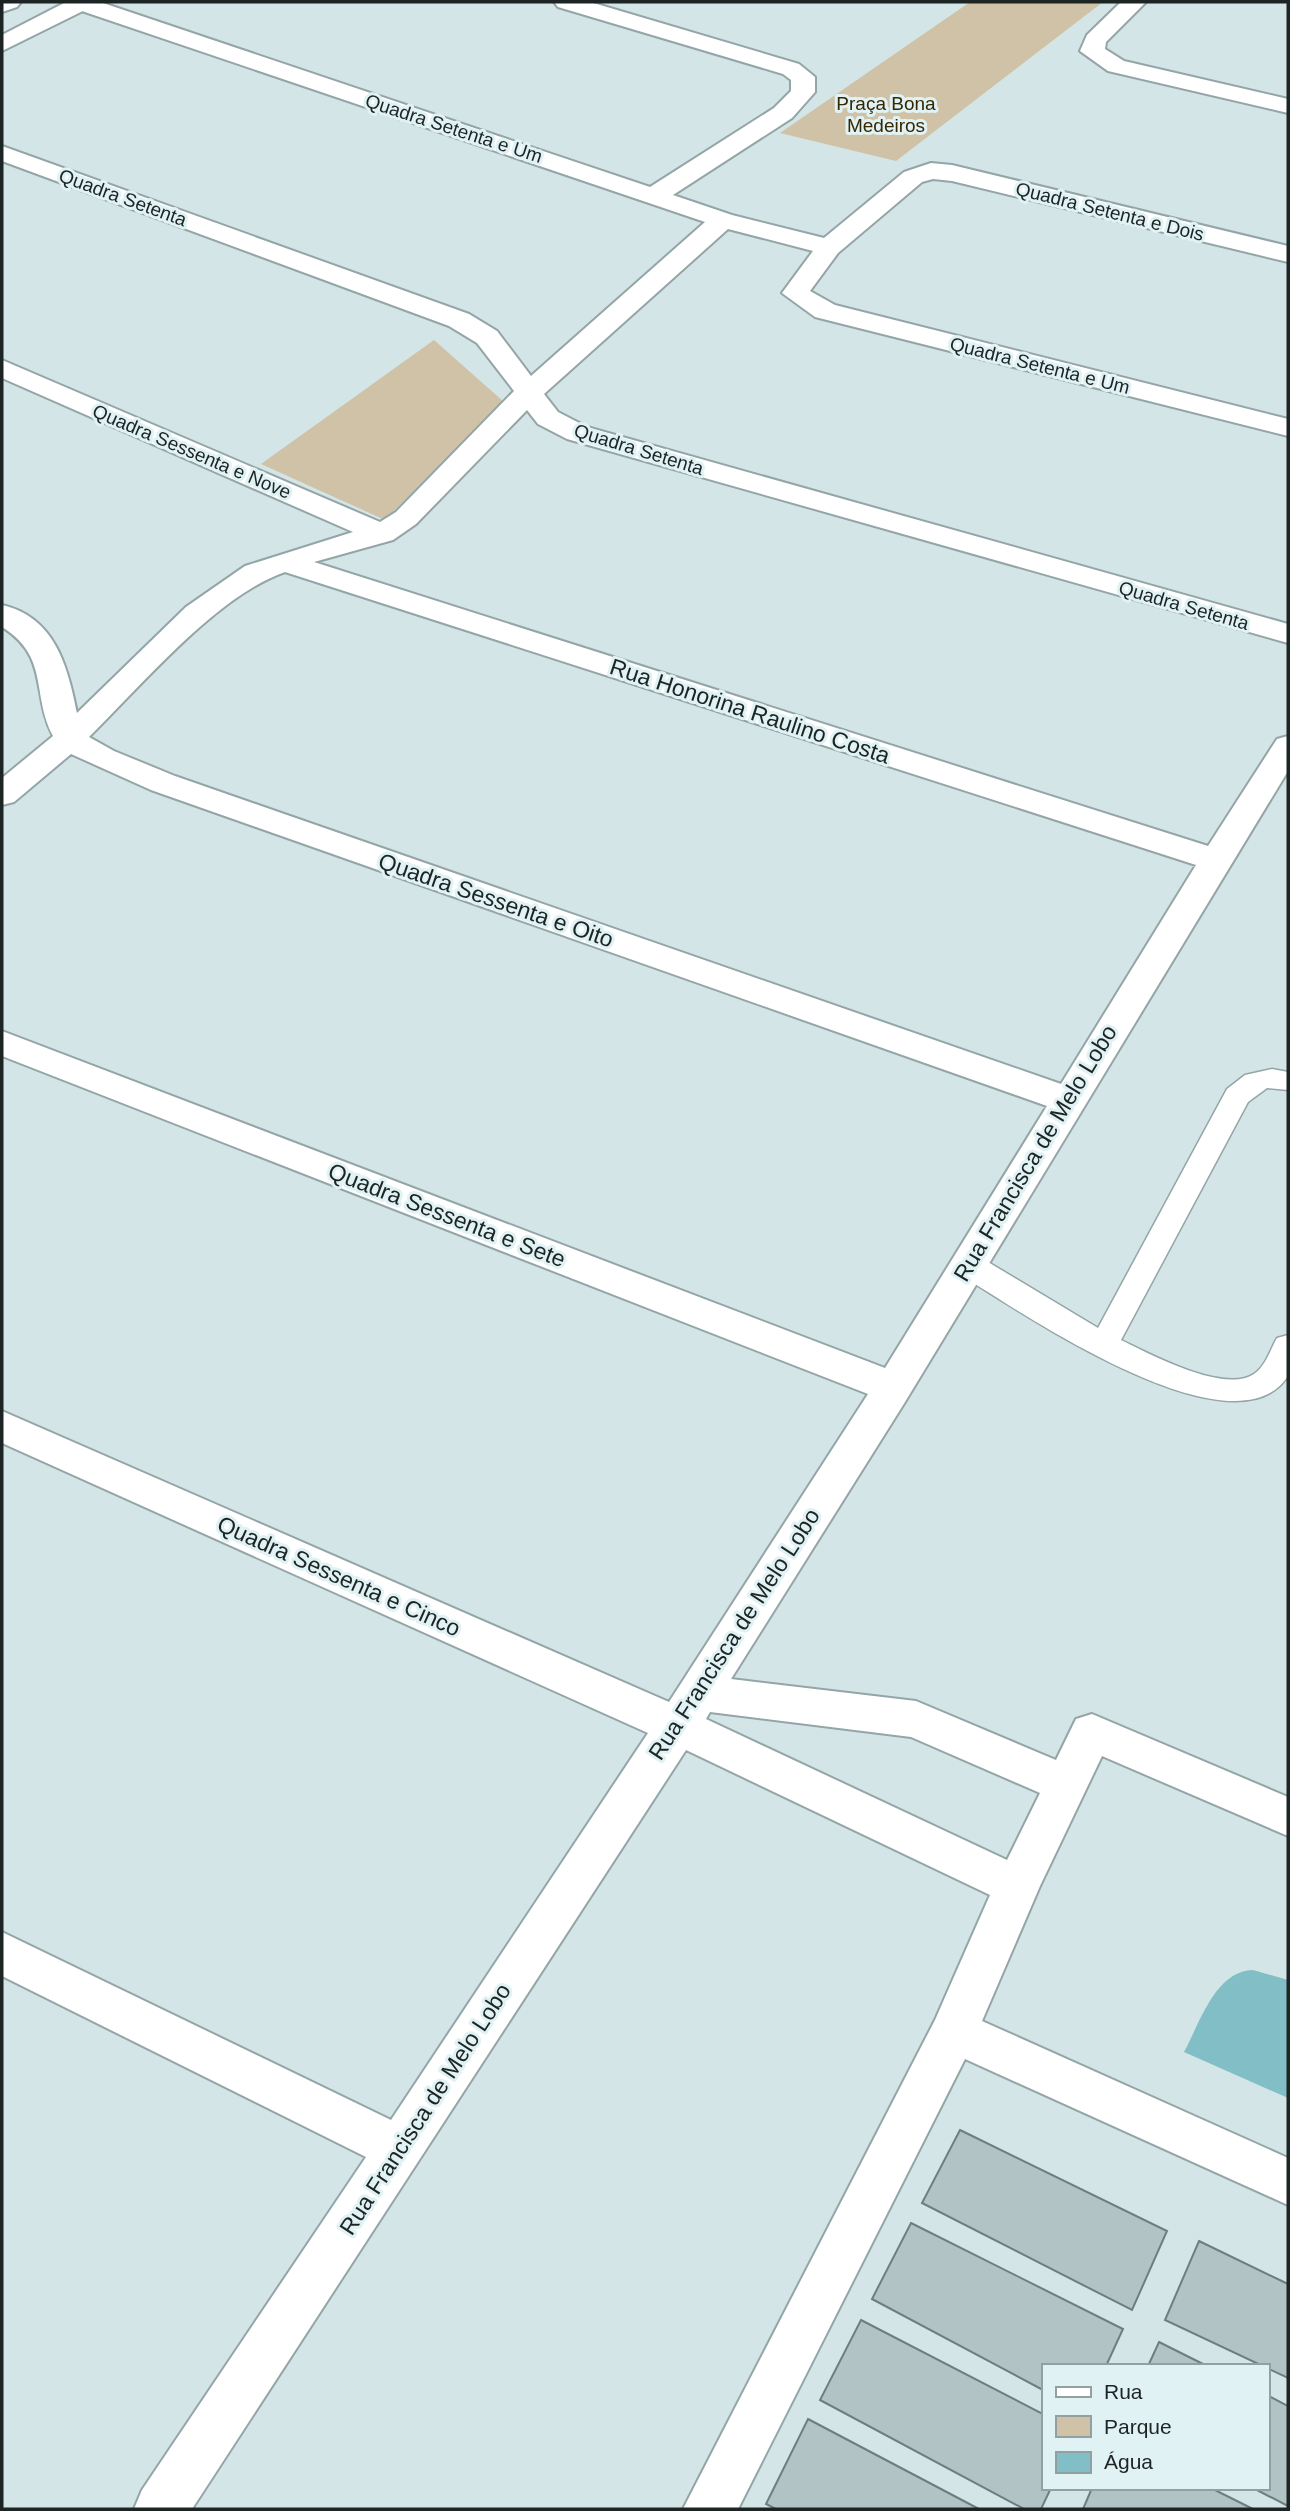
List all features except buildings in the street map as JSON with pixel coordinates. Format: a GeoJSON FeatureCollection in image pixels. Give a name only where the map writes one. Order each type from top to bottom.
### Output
{"type":"FeatureCollection","features":[{"type":"Feature","properties":{"kind":"street"},"geometry":{"type":"LineString","coordinates":[[2,5],[9,2]]}},
{"type":"Feature","properties":{"kind":"street"},"geometry":{"type":"LineString","coordinates":[[2,44],[82,2]]}},
{"type":"Feature","properties":{"kind":"street","name":"Quadra Setenta e Um"},"geometry":{"type":"LineString","coordinates":[[82,2],[723,220],[829,247],[795,293],[825,311],[1288,428]]}},
{"type":"Feature","properties":{"kind":"street"},"geometry":{"type":"LineString","coordinates":[[566,2],[791,69],[803,77],[803,92],[783,113],[655,195]]}},
{"type":"Feature","properties":{"kind":"street"},"geometry":{"type":"LineString","coordinates":[[1134,2],[1095,40],[1092,51],[1116,66],[1288,106]]}},
{"type":"Feature","properties":{"kind":"street","name":"Quadra Setenta"},"geometry":{"type":"LineString","coordinates":[[2,153],[459,320],[487,337],[527,394],[548,418],[577,433],[1288,634]]}},
{"type":"Feature","properties":{"kind":"street","name":"Quadra Setenta e Dois"},"geometry":{"type":"LineString","coordinates":[[829,247],[913,177],[931,171],[952,173],[1288,254]]}},
{"type":"Feature","properties":{"kind":"street"},"geometry":{"type":"LineString","coordinates":[[2,795],[70,738],[197,614],[256,572],[382,534],[406,518],[527,394],[723,220]]}},
{"type":"Feature","properties":{"kind":"street","name":"Quadra Sessenta e Nove"},"geometry":{"type":"LineString","coordinates":[[2,368],[382,534]]}},
{"type":"Feature","properties":{"kind":"street","name":"Rua Honorina Raulino Costa"},"geometry":{"type":"LineString","coordinates":[[284,562],[1216,860]]}},
{"type":"Feature","properties":{"kind":"street"},"geometry":{"type":"LineString","coordinates":[[7,624],[32,632],[49,654],[62,719],[70,738]]}},
{"type":"Feature","properties":{"kind":"street","name":"Quadra Sessenta e Oito"},"geometry":{"type":"LineString","coordinates":[[70,738],[104,758],[163,783],[1068,1100]]}},
{"type":"Feature","properties":{"kind":"street","name":"Rua Francisca de Melo Lobo"},"geometry":{"type":"LineString","coordinates":[[161,2509],[687,1709],[893,1387],[1288,746]]}},
{"type":"Feature","properties":{"kind":"street","name":"Quadra Sessenta e Sete"},"geometry":{"type":"LineString","coordinates":[[2,1043],[893,1387]]}},
{"type":"Feature","properties":{"kind":"street","name":"Quadra Sessenta e Cinco"},"geometry":{"type":"LineString","coordinates":[[2,1426],[687,1709],[1017,1886]]}},
{"type":"Feature","properties":{"kind":"street"},"geometry":{"type":"LineString","coordinates":[[687,1709],[916,1719],[1066,1784]]}},
{"type":"Feature","properties":{"kind":"street"},"geometry":{"type":"LineString","coordinates":[[710,2509],[954,2031],[1017,1886],[1092,1732],[1288,1817]]}},
{"type":"Feature","properties":{"kind":"street"},"geometry":{"type":"LineString","coordinates":[[2,1953],[399,2150]]}},
{"type":"Feature","properties":{"kind":"street"},"geometry":{"type":"LineString","coordinates":[[954,2031],[1288,2182]]}},
{"type":"Feature","properties":{"kind":"lane"},"geometry":{"type":"LineString","coordinates":[[1104,1344],[1237,1096],[1254,1082],[1269,1077],[1288,1081]]}},
{"type":"Feature","properties":{"kind":"lane"},"geometry":{"type":"LineString","coordinates":[[967,1264],[1104,1344],[1144,1364],[1219,1392],[1256,1388],[1274,1374],[1288,1346]]}},
{"type":"Feature","properties":{"kind":"green space","name":"Praça Bona Medeiros"},"geometry":{"type":"Polygon","coordinates":[[[970,2],[1103,2],[896,161],[780,133],[970,2]]]}},
{"type":"Feature","properties":{"kind":"green space"},"geometry":{"type":"Polygon","coordinates":[[[434,340],[504,402],[385,520],[261,464],[434,340]]]}},
{"type":"Feature","properties":{"kind":"water"},"geometry":{"type":"Polygon","coordinates":[[[1253,1970],[1288,1980],[1288,2098],[1184,2052],[1210,2000],[1219,1989],[1228,1979],[1253,1970]]]}}]}
